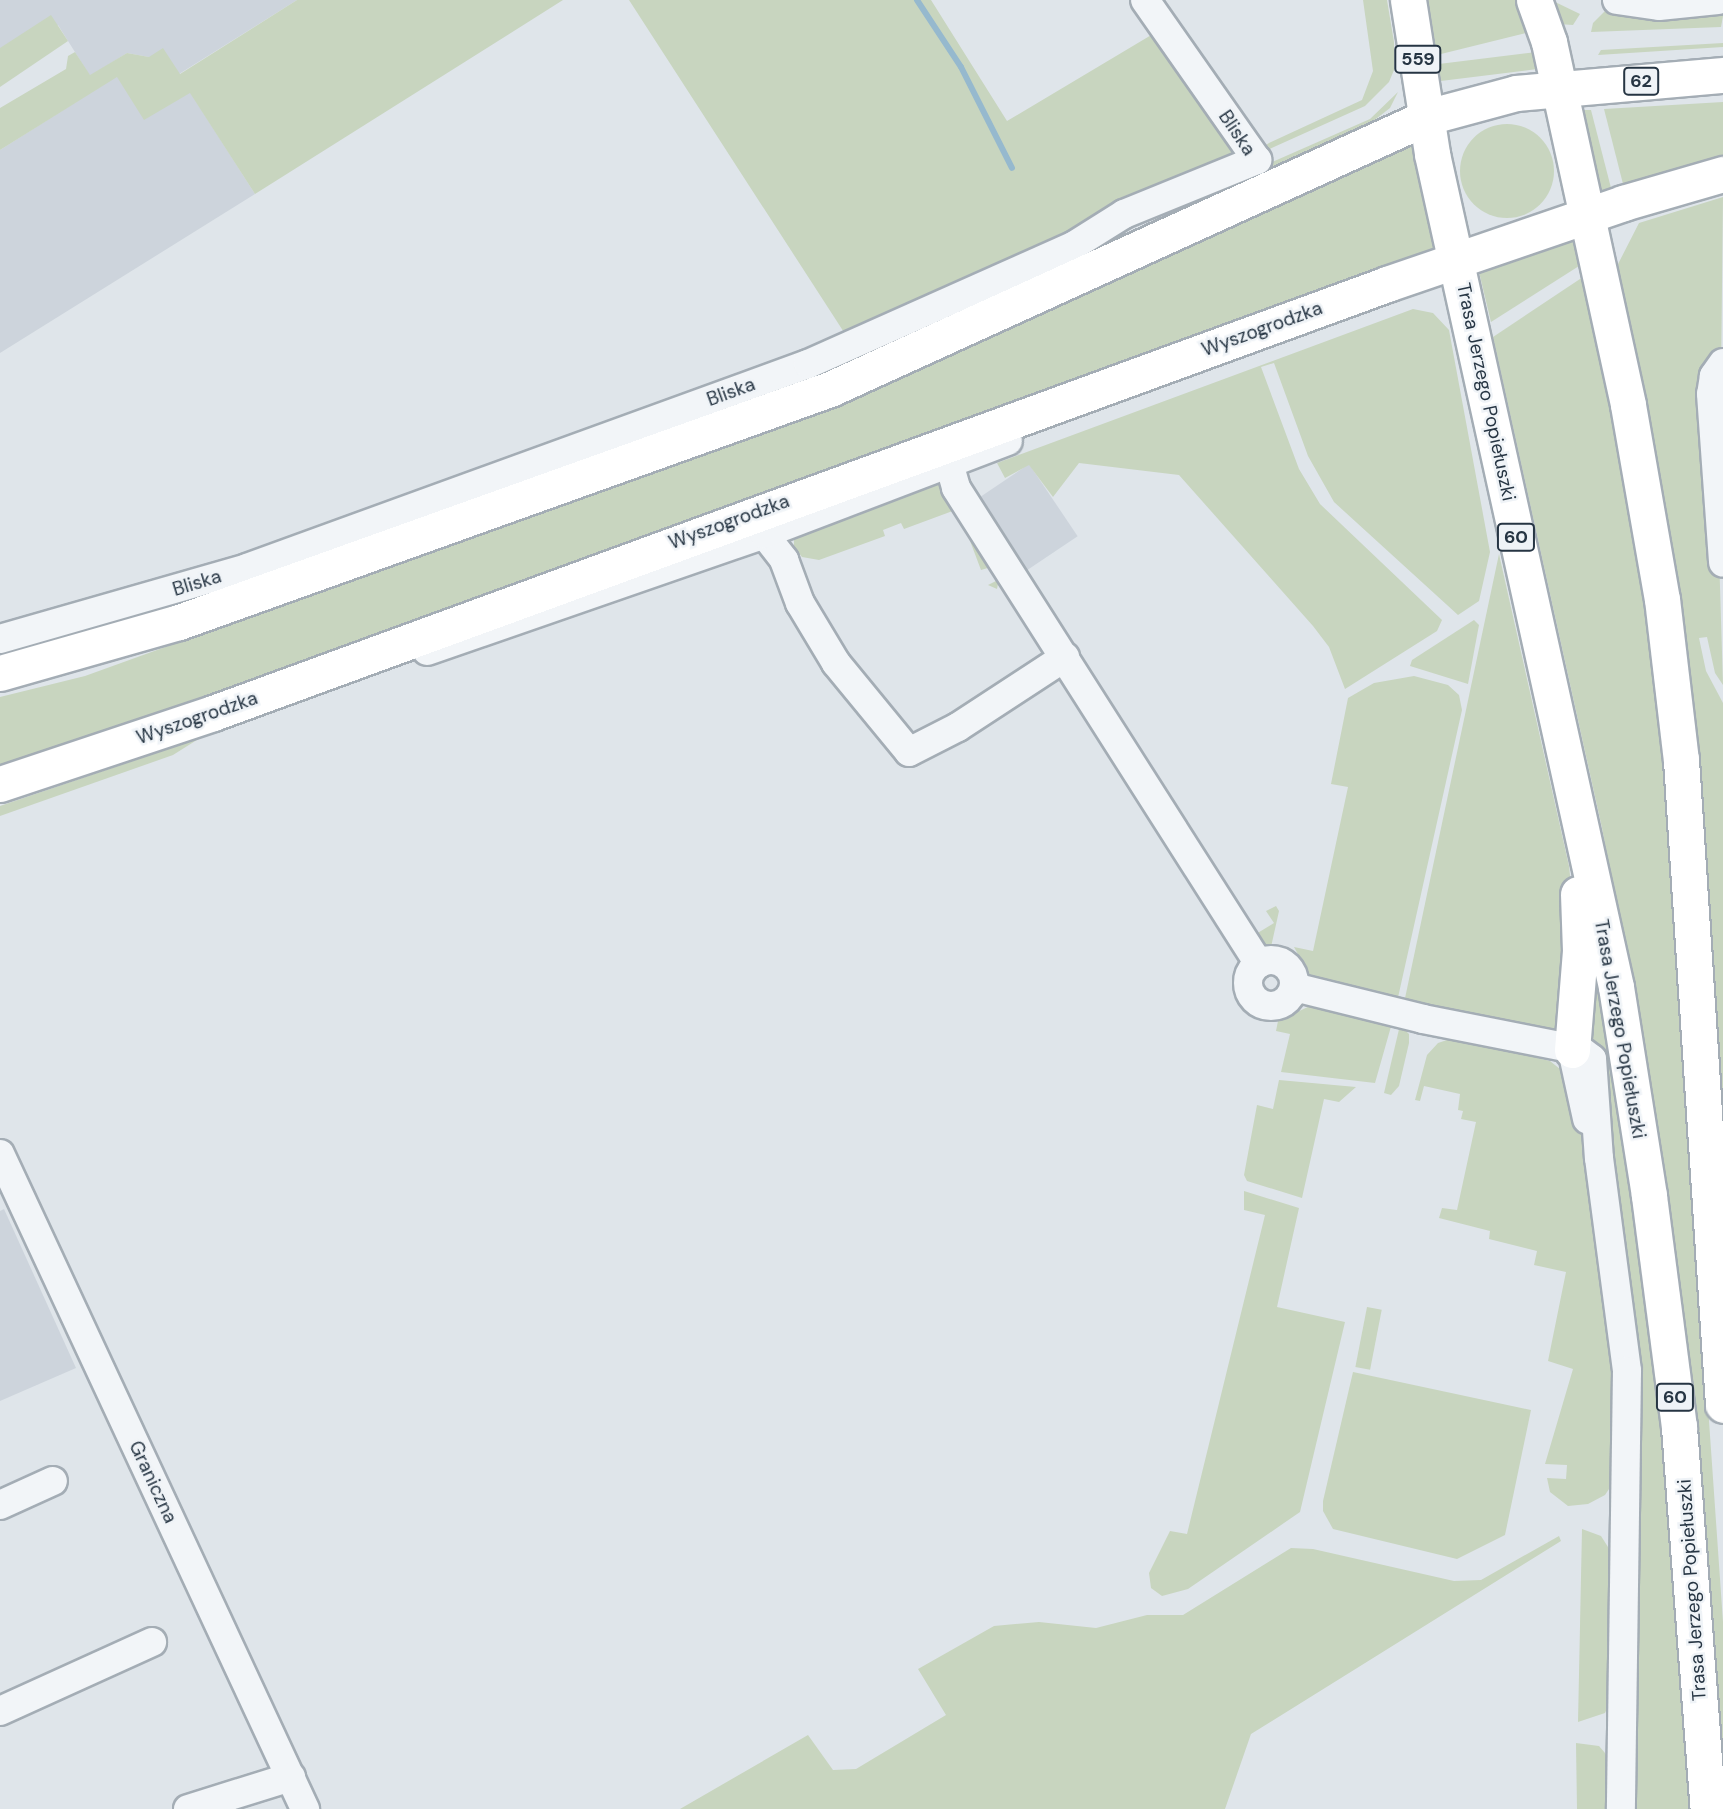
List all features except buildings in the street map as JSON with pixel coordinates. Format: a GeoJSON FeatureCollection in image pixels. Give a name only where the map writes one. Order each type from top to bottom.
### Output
{"type":"FeatureCollection","features":[{"type":"Feature","properties":{"kind":"main road","name":"559"},"geometry":{"type":"LineString","coordinates":[[1408,0],[1427,117]]}},
{"type":"Feature","properties":{"kind":"main road"},"geometry":{"type":"LineString","coordinates":[[0,673],[179,622],[830,388],[1427,117],[1503,96],[1558,88],[1534,0]]}},
{"type":"Feature","properties":{"kind":"main road","name":"62"},"geometry":{"type":"LineString","coordinates":[[1558,88],[1723,75]]}},
{"type":"Feature","properties":{"kind":"main road","name":"60"},"geometry":{"type":"LineString","coordinates":[[1558,88],[1631,418],[1662,599],[1678,733],[1723,1405]]}},
{"type":"Feature","properties":{"kind":"main road","name":"Trasa Jerzego Popiełuszki"},"geometry":{"type":"LineString","coordinates":[[1427,117],[1576,814],[1616,987],[1650,1196],[1679,1427],[1708,1809]]}},
{"type":"Feature","properties":{"kind":"main road"},"geometry":{"type":"LineString","coordinates":[[1586,215],[1723,174]]}},
{"type":"Feature","properties":{"kind":"main road","name":"Wyszogrodzka"},"geometry":{"type":"LineString","coordinates":[[0,783],[213,713],[1055,404],[1586,215]]}},
{"type":"Feature","properties":{"kind":"main road"},"geometry":{"type":"LineString","coordinates":[[1572,1050],[1580,951],[1576,814]]}},
{"type":"Feature","properties":{"kind":"street","name":"Bliska"},"geometry":{"type":"LineString","coordinates":[[0,639],[247,568],[808,364],[1073,246],[1136,208],[1257,160],[1145,0]]}},
{"type":"Feature","properties":{"kind":"street"},"geometry":{"type":"LineString","coordinates":[[1617,0],[1659,6],[1718,0]]}},
{"type":"Feature","properties":{"kind":"street"},"geometry":{"type":"LineString","coordinates":[[1723,363],[1714,376],[1711,394],[1723,563]]}},
{"type":"Feature","properties":{"kind":"street"},"geometry":{"type":"LineString","coordinates":[[213,713],[464,640],[764,534],[1009,440],[1055,404]]}},
{"type":"Feature","properties":{"kind":"street"},"geometry":{"type":"LineString","coordinates":[[948,463],[956,488],[1024,589],[1259,964],[1248,981],[1255,1000],[1268,1006],[1282,1003],[1294,987],[1588,1053],[1596,1070],[1599,1158],[1627,1371],[1621,1809]]}},
{"type":"Feature","properties":{"kind":"street"},"geometry":{"type":"LineString","coordinates":[[764,534],[784,559],[790,582],[813,626],[869,707],[909,752],[958,727],[1065,657]]}},
{"type":"Feature","properties":{"kind":"street","name":"Graniczna"},"geometry":{"type":"LineString","coordinates":[[0,1154],[305,1809]]}},
{"type":"Feature","properties":{"kind":"street"},"geometry":{"type":"LineString","coordinates":[[0,1505],[53,1481]]}},
{"type":"Feature","properties":{"kind":"street"},"geometry":{"type":"LineString","coordinates":[[0,1712],[152,1642]]}},
{"type":"Feature","properties":{"kind":"street"},"geometry":{"type":"LineString","coordinates":[[188,1809],[291,1777]]}},
{"type":"Feature","properties":{"kind":"shaded area"},"geometry":{"type":"Polygon","coordinates":[[[0,0],[297,0],[179,74],[149,57],[127,53],[90,76],[58,25],[0,63],[0,0]]]}},
{"type":"Feature","properties":{"kind":"shaded area"},"geometry":{"type":"Polygon","coordinates":[[[117,76],[190,92],[255,194],[0,353],[0,150],[117,76]]]}},
{"type":"Feature","properties":{"kind":"shaded area"},"geometry":{"type":"Polygon","coordinates":[[[1029,464],[1078,536],[1022,574],[973,501],[1029,464]]]}},
{"type":"Feature","properties":{"kind":"shaded area"},"geometry":{"type":"Polygon","coordinates":[[[4,1209],[76,1368],[0,1401],[0,1211],[4,1209]]]}},
{"type":"Feature","properties":{"kind":"green space"},"geometry":{"type":"Polygon","coordinates":[[[297,0],[563,0],[255,194],[190,93],[144,120],[117,77],[0,150],[0,108],[66,69],[68,56],[75,52],[90,75],[127,53],[149,57],[163,48],[180,74],[297,0]]]}},
{"type":"Feature","properties":{"kind":"green space"},"geometry":{"type":"Polygon","coordinates":[[[629,0],[931,0],[1007,121],[1158,31],[1239,147],[1230,163],[849,340],[629,0]]]}},
{"type":"Feature","properties":{"kind":"green space"},"geometry":{"type":"Polygon","coordinates":[[[1363,0],[1387,0],[1394,42],[1394,70],[1389,82],[1365,106],[1263,152],[1260,149],[1269,143],[1362,100],[1373,71],[1363,0]]]}},
{"type":"Feature","properties":{"kind":"green space"},"geometry":{"type":"Polygon","coordinates":[[[1428,0],[1519,0],[1530,32],[1437,55],[1428,0]]]}},
{"type":"Feature","properties":{"kind":"green space"},"geometry":{"type":"Polygon","coordinates":[[[1551,0],[1580,14],[1573,25],[1558,24],[1551,0]]]}},
{"type":"Feature","properties":{"kind":"green space"},"geometry":{"type":"Polygon","coordinates":[[[1609,7],[1723,7],[1723,16],[1721,27],[1591,32],[1593,23],[1609,7]]]}},
{"type":"Feature","properties":{"kind":"green space"},"geometry":{"type":"Polygon","coordinates":[[[51,15],[68,41],[0,87],[0,48],[51,15]]]}},
{"type":"Feature","properties":{"kind":"green space"},"geometry":{"type":"Polygon","coordinates":[[[1723,43],[1723,47],[1598,55],[1601,50],[1723,43]]]}},
{"type":"Feature","properties":{"kind":"green space"},"geometry":{"type":"Polygon","coordinates":[[[1537,52],[1539,69],[1439,81],[1437,64],[1537,52]]]}},
{"type":"Feature","properties":{"kind":"green space"},"geometry":{"type":"Polygon","coordinates":[[[1398,92],[1390,108],[1372,122],[1239,184],[1165,209],[1370,119],[1398,92]]]}},
{"type":"Feature","properties":{"kind":"green space"},"geometry":{"type":"Polygon","coordinates":[[[1723,102],[1723,155],[1623,184],[1604,109],[1723,102]]]}},
{"type":"Feature","properties":{"kind":"green space"},"geometry":{"type":"Polygon","coordinates":[[[1581,110],[1591,110],[1611,188],[1599,192],[1581,110]]]}},
{"type":"Feature","properties":{"kind":"green space"},"geometry":{"type":"Polygon","coordinates":[[[1507,124],[1525,128],[1540,138],[1550,153],[1554,171],[1550,189],[1540,204],[1525,214],[1507,218],[1489,214],[1474,204],[1464,189],[1460,171],[1464,153],[1474,138],[1489,128],[1507,124]]]}},
{"type":"Feature","properties":{"kind":"green space"},"geometry":{"type":"Polygon","coordinates":[[[1412,142],[1436,247],[199,698],[0,767],[0,697],[85,676],[863,395],[1412,142]]]}},
{"type":"Feature","properties":{"kind":"green space"},"geometry":{"type":"Polygon","coordinates":[[[1723,197],[1719,554],[1723,685],[1715,673],[1707,637],[1699,638],[1706,671],[1723,703],[1723,1141],[1700,779],[1678,588],[1641,378],[1616,268],[1639,223],[1723,197]]]}},
{"type":"Feature","properties":{"kind":"green space"},"geometry":{"type":"Polygon","coordinates":[[[1573,241],[1579,266],[1491,322],[1479,272],[1573,241]]]}},
{"type":"Feature","properties":{"kind":"green space"},"geometry":{"type":"Polygon","coordinates":[[[1583,277],[1625,479],[1657,673],[1723,1622],[1723,1790],[1692,1384],[1665,1170],[1602,828],[1493,337],[1583,277]]]}},
{"type":"Feature","properties":{"kind":"green space"},"geometry":{"type":"Polygon","coordinates":[[[1413,309],[1433,313],[1449,330],[1490,552],[1479,601],[1458,615],[1334,502],[1308,456],[1274,363],[1261,367],[1299,469],[1320,504],[1442,620],[1437,631],[1345,689],[1329,647],[1313,626],[1179,475],[1079,463],[1053,497],[1029,465],[1005,478],[997,463],[1413,309]]]}},
{"type":"Feature","properties":{"kind":"green space"},"geometry":{"type":"Polygon","coordinates":[[[945,478],[999,579],[997,589],[988,585],[996,581],[991,567],[981,570],[958,509],[904,529],[901,523],[883,530],[885,536],[819,560],[802,557],[794,547],[794,535],[945,478]]]}},
{"type":"Feature","properties":{"kind":"green space"},"geometry":{"type":"Polygon","coordinates":[[[1499,554],[1569,866],[1572,894],[1562,1025],[1554,1031],[1404,1003],[1499,554]]]}},
{"type":"Feature","properties":{"kind":"green space"},"geometry":{"type":"Polygon","coordinates":[[[1474,620],[1479,625],[1468,684],[1410,666],[1412,660],[1474,620]]]}},
{"type":"Feature","properties":{"kind":"green space"},"geometry":{"type":"Polygon","coordinates":[[[1414,676],[1448,685],[1459,695],[1462,710],[1397,1002],[1311,978],[1294,947],[1313,951],[1348,787],[1331,784],[1348,698],[1374,683],[1414,676]]]}},
{"type":"Feature","properties":{"kind":"green space"},"geometry":{"type":"Polygon","coordinates":[[[200,738],[173,755],[0,816],[0,806],[200,738]]]}},
{"type":"Feature","properties":{"kind":"green space"},"geometry":{"type":"Polygon","coordinates":[[[1276,906],[1279,911],[1271,947],[1263,949],[1256,934],[1274,923],[1266,911],[1276,906]]]}},
{"type":"Feature","properties":{"kind":"green space"},"geometry":{"type":"Polygon","coordinates":[[[1590,927],[1662,1395],[1694,1809],[1634,1809],[1637,1581],[1583,1041],[1590,927]]]}},
{"type":"Feature","properties":{"kind":"green space"},"geometry":{"type":"Polygon","coordinates":[[[1312,1005],[1392,1023],[1375,1083],[1281,1072],[1290,1034],[1276,1031],[1278,1021],[1312,1005]]]}},
{"type":"Feature","properties":{"kind":"green space"},"geometry":{"type":"Polygon","coordinates":[[[1400,1025],[1409,1034],[1409,1043],[1399,1086],[1391,1095],[1384,1093],[1400,1025]]]}},
{"type":"Feature","properties":{"kind":"green space"},"geometry":{"type":"Polygon","coordinates":[[[1453,1038],[1550,1061],[1565,1073],[1579,1120],[1614,1348],[1615,1480],[1605,1495],[1588,1504],[1568,1506],[1550,1492],[1547,1478],[1566,1479],[1567,1465],[1545,1464],[1573,1369],[1548,1361],[1566,1272],[1534,1265],[1537,1251],[1489,1239],[1490,1231],[1439,1218],[1442,1208],[1457,1210],[1476,1122],[1461,1119],[1463,1111],[1458,1110],[1460,1094],[1424,1086],[1420,1101],[1415,1100],[1427,1055],[1438,1043],[1453,1038]]]}},
{"type":"Feature","properties":{"kind":"green space"},"geometry":{"type":"Polygon","coordinates":[[[1279,1080],[1356,1087],[1339,1102],[1324,1099],[1302,1198],[1247,1181],[1244,1175],[1257,1105],[1273,1109],[1279,1080]]]}},
{"type":"Feature","properties":{"kind":"green space"},"geometry":{"type":"Polygon","coordinates":[[[1244,1191],[1299,1208],[1277,1307],[1345,1322],[1300,1512],[1188,1589],[1162,1596],[1151,1588],[1149,1573],[1170,1531],[1187,1534],[1265,1215],[1244,1210],[1244,1191]]]}},
{"type":"Feature","properties":{"kind":"green space"},"geometry":{"type":"Polygon","coordinates":[[[1367,1307],[1382,1310],[1370,1370],[1355,1367],[1367,1307]]]}},
{"type":"Feature","properties":{"kind":"green space"},"geometry":{"type":"Polygon","coordinates":[[[1353,1372],[1531,1410],[1505,1535],[1457,1559],[1333,1529],[1323,1511],[1323,1501],[1353,1372]]]}},
{"type":"Feature","properties":{"kind":"green space"},"geometry":{"type":"Polygon","coordinates":[[[1582,1529],[1601,1536],[1615,1558],[1612,1698],[1605,1713],[1578,1722],[1582,1529]]]}},
{"type":"Feature","properties":{"kind":"green space"},"geometry":{"type":"Polygon","coordinates":[[[1559,1536],[1561,1541],[1251,1734],[1225,1809],[680,1809],[808,1735],[833,1770],[856,1769],[946,1715],[918,1669],[994,1626],[1039,1622],[1096,1628],[1147,1615],[1183,1615],[1291,1548],[1313,1549],[1454,1581],[1481,1580],[1559,1536]]]}},
{"type":"Feature","properties":{"kind":"green space"},"geometry":{"type":"Polygon","coordinates":[[[1576,1743],[1599,1746],[1605,1753],[1609,1764],[1609,1809],[1577,1809],[1576,1743]]]}},
{"type":"Feature","properties":{"kind":"waterway"},"geometry":{"type":"LineString","coordinates":[[917,0],[961,67],[1012,168]]}}]}
